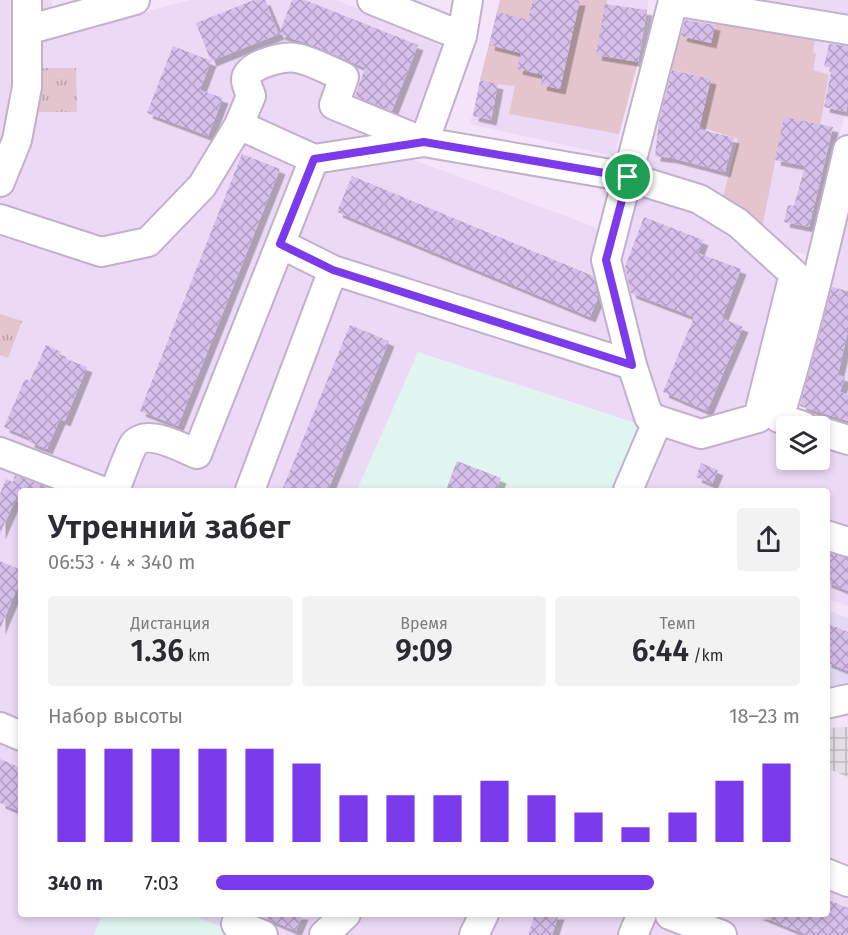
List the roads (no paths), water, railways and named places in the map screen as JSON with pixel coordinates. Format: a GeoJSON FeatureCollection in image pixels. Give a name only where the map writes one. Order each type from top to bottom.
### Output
{"type":"FeatureCollection","features":[{"type":"Feature","properties":{"kind":"street"},"geometry":{"type":"LineString","coordinates":[[0,182],[17,140],[27,87],[27,0]]}},
{"type":"Feature","properties":{"kind":"street"},"geometry":{"type":"LineString","coordinates":[[27,30],[58,10],[135,0]]}},
{"type":"Feature","properties":{"kind":"street"},"geometry":{"type":"LineString","coordinates":[[372,0],[462,36]]}},
{"type":"Feature","properties":{"kind":"street"},"geometry":{"type":"LineString","coordinates":[[424,142],[462,36],[468,0]]}},
{"type":"Feature","properties":{"kind":"street"},"geometry":{"type":"LineString","coordinates":[[0,219],[101,252],[148,242],[202,186],[239,125],[251,96],[246,80],[248,73],[274,59],[298,58],[344,77],[333,105],[424,142],[628,177],[699,199],[738,223],[794,274],[758,418],[701,434],[649,417],[632,365],[606,260],[628,177],[674,1],[848,30]]}},
{"type":"Feature","properties":{"kind":"street"},"geometry":{"type":"LineString","coordinates":[[239,125],[314,159],[424,142]]}},
{"type":"Feature","properties":{"kind":"street"},"geometry":{"type":"LineString","coordinates":[[791,416],[790,382],[831,226],[848,150]]}},
{"type":"Feature","properties":{"kind":"street"},"geometry":{"type":"LineString","coordinates":[[116,488],[134,443],[143,438],[158,438],[197,454],[314,159]]}},
{"type":"Feature","properties":{"kind":"street"},"geometry":{"type":"LineString","coordinates":[[280,244],[333,270],[632,365]]}},
{"type":"Feature","properties":{"kind":"street"},"geometry":{"type":"LineString","coordinates":[[251,488],[333,270]]}},
{"type":"Feature","properties":{"kind":"street"},"geometry":{"type":"LineString","coordinates":[[629,488],[658,420]]}},
{"type":"Feature","properties":{"kind":"street"},"geometry":{"type":"LineString","coordinates":[[830,434],[848,440]]}},
{"type":"Feature","properties":{"kind":"street"},"geometry":{"type":"LineString","coordinates":[[0,452],[94,488]]}},
{"type":"Feature","properties":{"kind":"street"},"geometry":{"type":"LineString","coordinates":[[830,536],[848,542]]}},
{"type":"Feature","properties":{"kind":"street"},"geometry":{"type":"LineString","coordinates":[[830,703],[848,699]]}},
{"type":"Feature","properties":{"kind":"street"},"geometry":{"type":"LineString","coordinates":[[0,727],[18,735]]}},
{"type":"Feature","properties":{"kind":"street"},"geometry":{"type":"LineString","coordinates":[[830,875],[848,882]]}},
{"type":"Feature","properties":{"kind":"street"},"geometry":{"type":"LineString","coordinates":[[239,917],[236,924],[263,935]]}},
{"type":"Feature","properties":{"kind":"street"},"geometry":{"type":"LineString","coordinates":[[324,935],[343,917]]}},
{"type":"Feature","properties":{"kind":"street"},"geometry":{"type":"LineString","coordinates":[[474,935],[483,917]]}},
{"type":"Feature","properties":{"kind":"street"},"geometry":{"type":"LineString","coordinates":[[633,935],[641,917]]}},
{"type":"Feature","properties":{"kind":"street"},"geometry":{"type":"LineString","coordinates":[[675,917],[723,935]]}}]}
